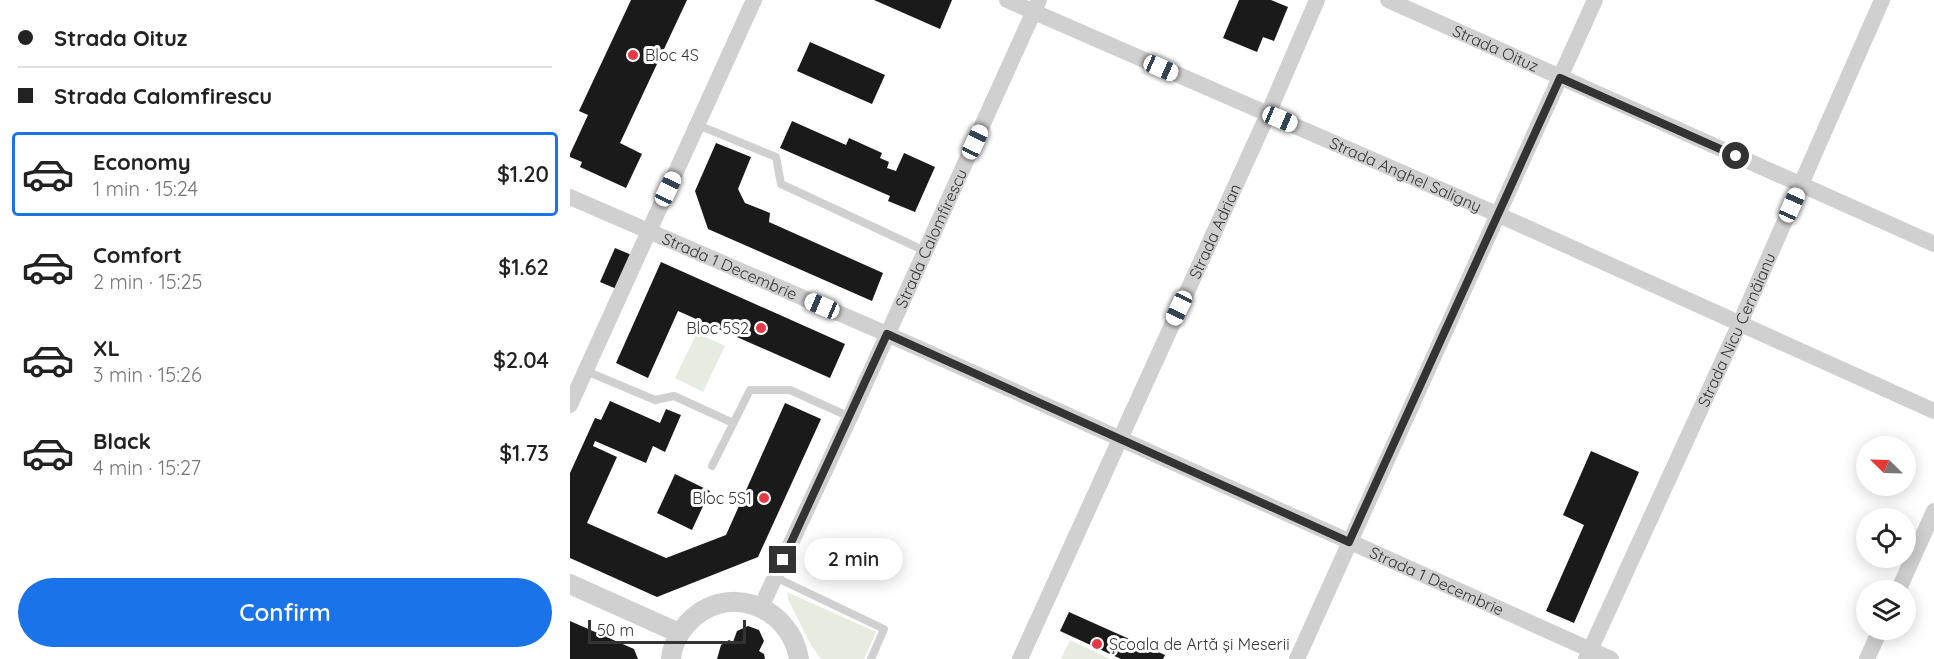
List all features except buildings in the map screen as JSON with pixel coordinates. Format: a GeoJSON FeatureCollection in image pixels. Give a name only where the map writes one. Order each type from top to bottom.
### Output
{"type":"FeatureCollection","features":[{"type":"Feature","properties":{"kind":"street"},"geometry":{"type":"LineString","coordinates":[[570,405],[754,0]]}},
{"type":"Feature","properties":{"kind":"street","name":"Strada Anghel Saligny"},"geometry":{"type":"LineString","coordinates":[[1007,0],[1037,6],[1268,114],[1499,215],[1934,411]]}},
{"type":"Feature","properties":{"kind":"street","name":"Strada Adrian"},"geometry":{"type":"LineString","coordinates":[[1020,659],[1268,114],[1317,0]]}},
{"type":"Feature","properties":{"kind":"street","name":"Strada Oituz"},"geometry":{"type":"LineString","coordinates":[[1388,0],[1934,244]]}},
{"type":"Feature","properties":{"kind":"street"},"geometry":{"type":"LineString","coordinates":[[1297,659],[1596,0]]}},
{"type":"Feature","properties":{"kind":"street","name":"Strada Nicu Cernăianu"},"geometry":{"type":"LineString","coordinates":[[1588,654],[1740,323],[1882,0]]}},
{"type":"Feature","properties":{"kind":"street","name":"Strada Calomfirescu"},"geometry":{"type":"LineString","coordinates":[[761,607],[1037,6]]}},
{"type":"Feature","properties":{"kind":"street","name":"Strada 1 Decembrie"},"geometry":{"type":"LineString","coordinates":[[570,197],[887,334],[1119,438],[1588,654],[1611,659]]}},
{"type":"Feature","properties":{"kind":"street"},"geometry":{"type":"LineString","coordinates":[[1903,580],[1934,511]]}},
{"type":"Feature","properties":{"kind":"street"},"geometry":{"type":"LineString","coordinates":[[570,584],[679,633]]}},
{"type":"Feature","properties":{"kind":"street"},"geometry":{"type":"LineString","coordinates":[[671,659],[679,633],[692,618],[707,608],[724,602],[743,602],[761,607],[777,617],[789,630],[797,647],[799,659]]}},
{"type":"Feature","properties":{"kind":"street"},"geometry":{"type":"LineString","coordinates":[[1867,659],[1876,640]]}},
{"type":"Feature","properties":{"kind":"lane"},"geometry":{"type":"LineString","coordinates":[[698,125],[776,157],[781,184],[925,251]]}},
{"type":"Feature","properties":{"kind":"lane"},"geometry":{"type":"LineString","coordinates":[[586,371],[655,400],[674,396],[733,423]]}},
{"type":"Feature","properties":{"kind":"lane"},"geometry":{"type":"LineString","coordinates":[[712,466],[750,390],[790,390],[850,417]]}},
{"type":"Feature","properties":{"kind":"lane"},"geometry":{"type":"LineString","coordinates":[[775,577],[884,628],[871,659]]}},
{"type":"Feature","properties":{"kind":"shaded area"},"geometry":{"type":"Polygon","coordinates":[[[697,333],[725,346],[703,392],[675,378],[697,333]]]}},
{"type":"Feature","properties":{"kind":"shaded area"},"geometry":{"type":"Polygon","coordinates":[[[787,592],[876,632],[864,659],[821,659],[811,645],[788,599],[787,592]]]}},
{"type":"Feature","properties":{"kind":"shaded area"},"geometry":{"type":"Polygon","coordinates":[[[1070,640],[1110,659],[1061,659],[1070,640]]]}},
{"type":"Feature","properties":{"kind":"place","name":"Bloc 4S"},"geometry":{"type":"Point","coordinates":[633,55]}},
{"type":"Feature","properties":{"kind":"place","name":"Bloc 5S2"},"geometry":{"type":"Point","coordinates":[761,328]}},
{"type":"Feature","properties":{"kind":"place","name":"Bloc 5S1"},"geometry":{"type":"Point","coordinates":[764,498]}},
{"type":"Feature","properties":{"kind":"place","name":"Școala de Artă și Meserii"},"geometry":{"type":"Point","coordinates":[1097,644]}},
{"type":"Feature","properties":{"kind":"route"},"geometry":{"type":"LineString","coordinates":[[783,560],[887,334],[1349,542],[1560,78],[1736,156]]}}]}
